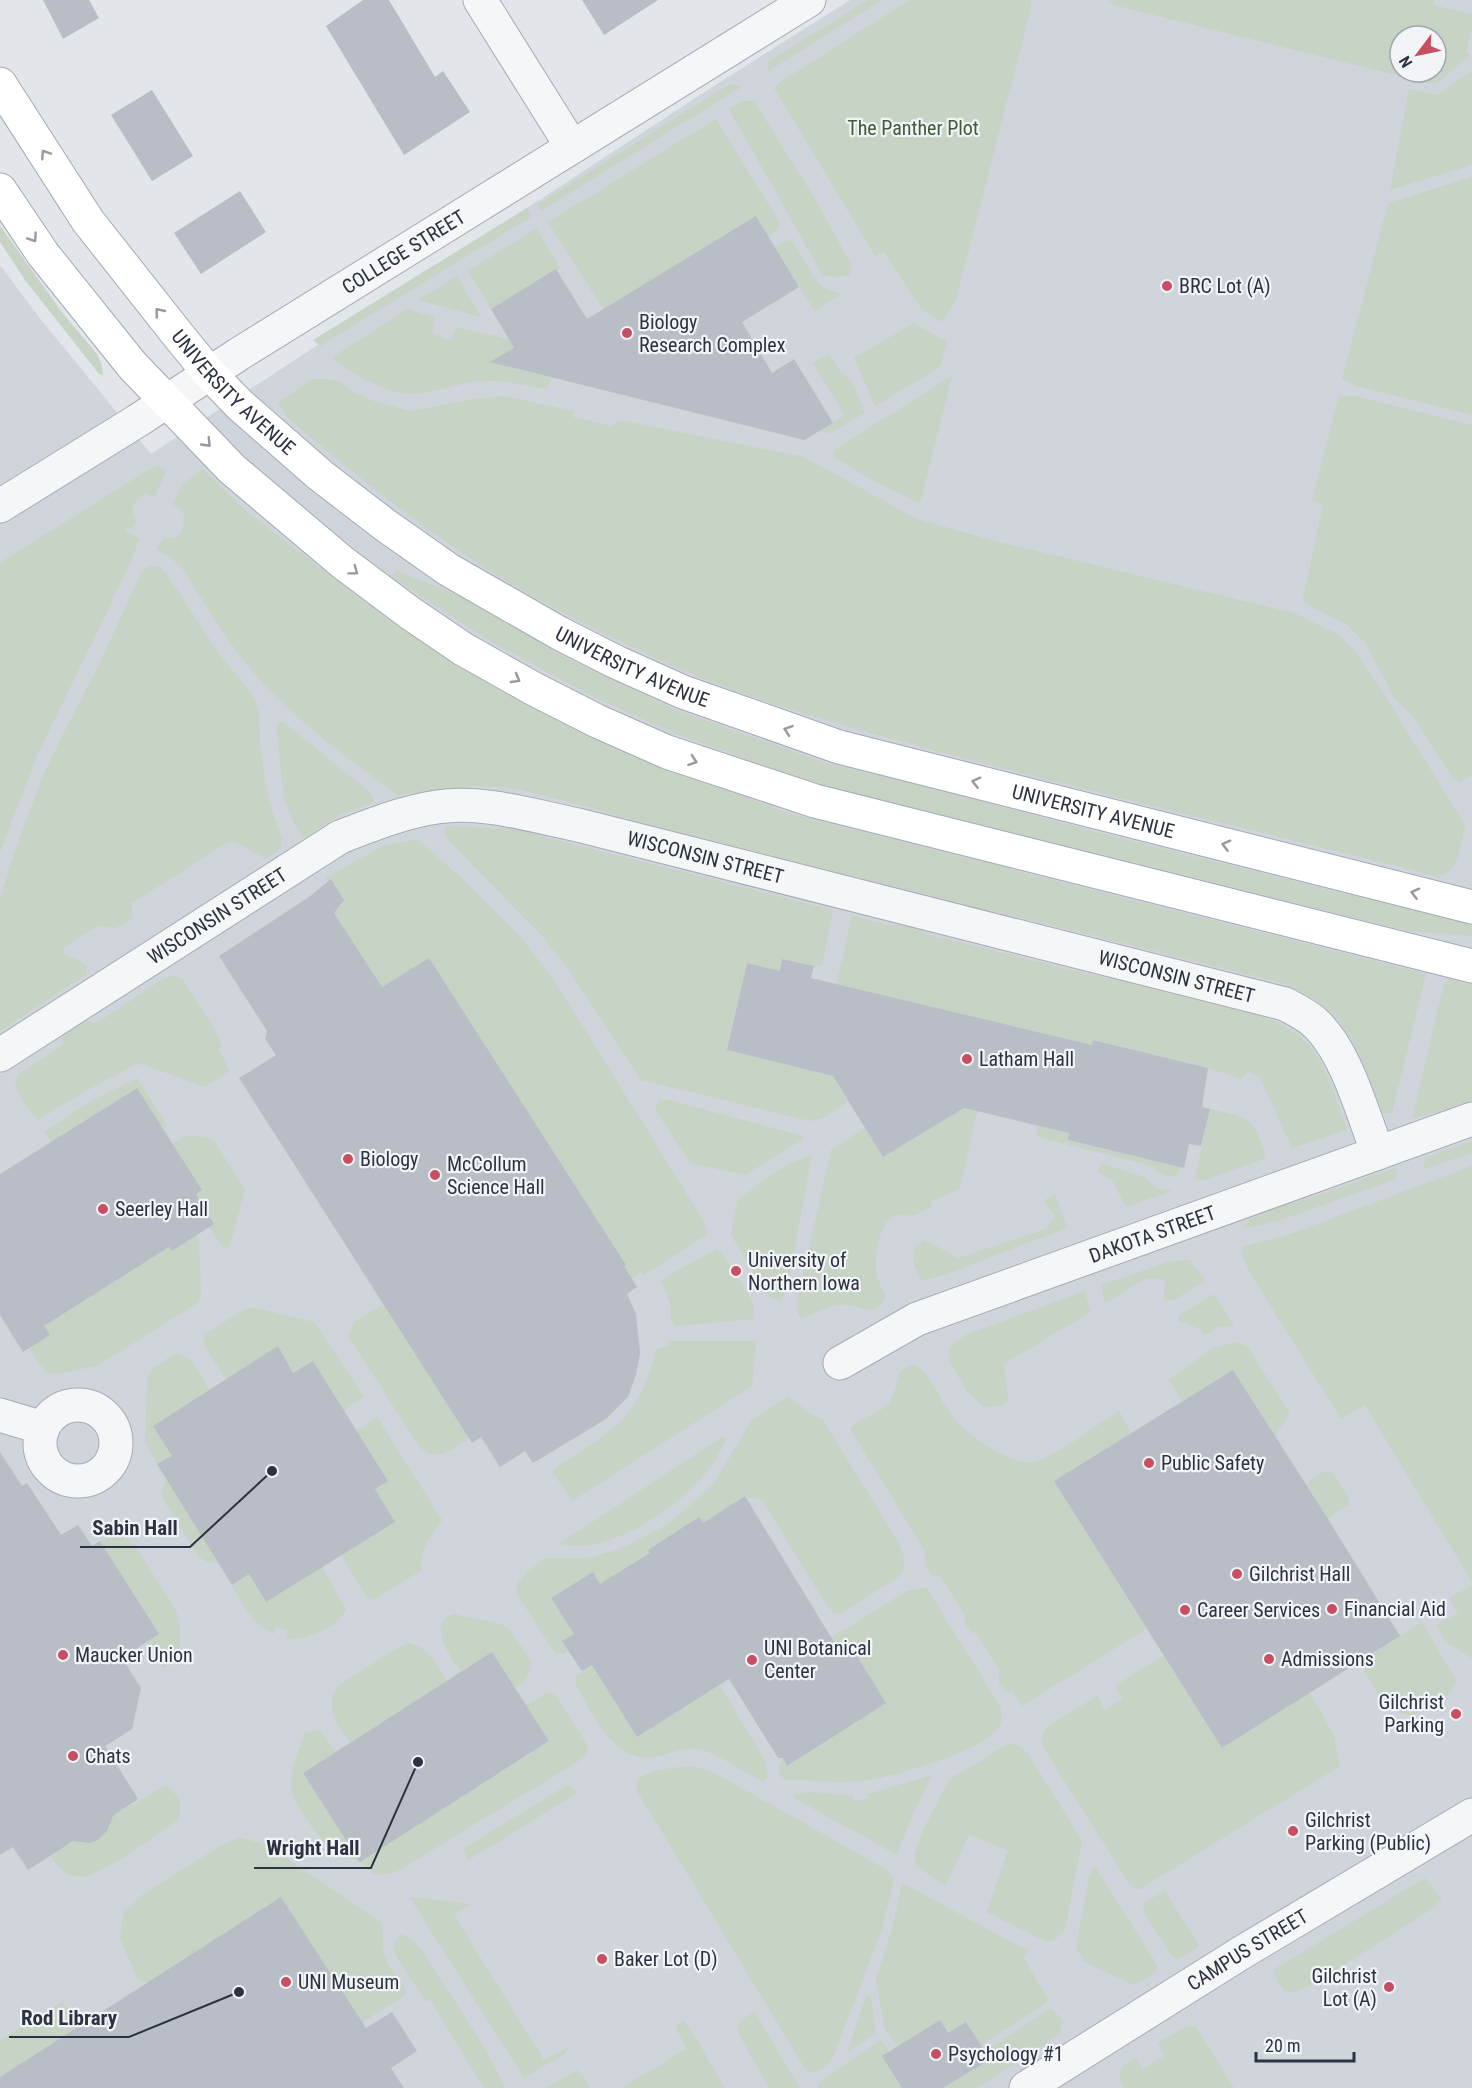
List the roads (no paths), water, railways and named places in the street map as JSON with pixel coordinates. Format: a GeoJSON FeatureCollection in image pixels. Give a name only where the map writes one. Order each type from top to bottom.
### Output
{"type":"FeatureCollection","features":[{"type":"Feature","properties":{"kind":"main road","name":"UNIVERSITY AVENUE"},"geometry":{"type":"LineString","coordinates":[[0,84],[88,221],[209,373],[240,405],[320,475],[385,525],[449,570],[560,633],[682,692],[838,747],[1472,907]]}},
{"type":"Feature","properties":{"kind":"main road"},"geometry":{"type":"LineString","coordinates":[[0,190],[43,254],[132,365],[232,469],[281,513],[410,613],[464,650],[534,689],[597,721],[667,752],[814,801],[1472,966]]}},
{"type":"Feature","properties":{"kind":"street"},"geometry":{"type":"LineString","coordinates":[[480,0],[572,147]]}},
{"type":"Feature","properties":{"kind":"street","name":"COLLEGE STREET"},"geometry":{"type":"LineString","coordinates":[[0,506],[137,422],[209,373],[809,0]]}},
{"type":"Feature","properties":{"kind":"street","name":"WISCONSIN STREET"},"geometry":{"type":"LineString","coordinates":[[0,1055],[340,837],[390,818],[438,807],[480,806],[578,825],[1285,1004],[1313,1021],[1331,1042],[1343,1063],[1378,1153]]}},
{"type":"Feature","properties":{"kind":"street","name":"DAKOTA STREET"},"geometry":{"type":"LineString","coordinates":[[840,1363],[917,1319],[1186,1220],[1472,1119]]}},
{"type":"Feature","properties":{"kind":"street"},"geometry":{"type":"LineString","coordinates":[[0,1415],[43,1428]]}},
{"type":"Feature","properties":{"kind":"street","name":"CAMPUS STREET"},"geometry":{"type":"LineString","coordinates":[[1026,2088],[1241,1953],[1472,1815]]}},
{"type":"Feature","properties":{"kind":"place","name":"BRC Lot (A)"},"geometry":{"type":"Point","coordinates":[1167,286]}},
{"type":"Feature","properties":{"kind":"place","name":"Biology Research Complex"},"geometry":{"type":"Point","coordinates":[627,333]}},
{"type":"Feature","properties":{"kind":"place","name":"Latham Hall"},"geometry":{"type":"Point","coordinates":[967,1059]}},
{"type":"Feature","properties":{"kind":"place","name":"Biology"},"geometry":{"type":"Point","coordinates":[348,1159]}},
{"type":"Feature","properties":{"kind":"place","name":"McCollum Science Hall"},"geometry":{"type":"Point","coordinates":[435,1175]}},
{"type":"Feature","properties":{"kind":"place","name":"Seerley Hall"},"geometry":{"type":"Point","coordinates":[103,1209]}},
{"type":"Feature","properties":{"kind":"place","name":"University of Northern Iowa"},"geometry":{"type":"Point","coordinates":[736,1271]}},
{"type":"Feature","properties":{"kind":"place","name":"Public Safety"},"geometry":{"type":"Point","coordinates":[1149,1463]}},
{"type":"Feature","properties":{"kind":"place","name":"Sabin Hall"},"geometry":{"type":"Point","coordinates":[272,1471]}},
{"type":"Feature","properties":{"kind":"place","name":"Gilchrist Hall"},"geometry":{"type":"Point","coordinates":[1237,1574]}},
{"type":"Feature","properties":{"kind":"place","name":"Financial Aid"},"geometry":{"type":"Point","coordinates":[1332,1609]}},
{"type":"Feature","properties":{"kind":"place","name":"Career Services"},"geometry":{"type":"Point","coordinates":[1185,1610]}},
{"type":"Feature","properties":{"kind":"place","name":"Maucker Union"},"geometry":{"type":"Point","coordinates":[63,1655]}},
{"type":"Feature","properties":{"kind":"place","name":"Admissions"},"geometry":{"type":"Point","coordinates":[1269,1659]}},
{"type":"Feature","properties":{"kind":"place","name":"UNI Botanical Center"},"geometry":{"type":"Point","coordinates":[752,1660]}},
{"type":"Feature","properties":{"kind":"place","name":"Gilchrist Parking"},"geometry":{"type":"Point","coordinates":[1456,1714]}},
{"type":"Feature","properties":{"kind":"place","name":"Chats"},"geometry":{"type":"Point","coordinates":[73,1756]}},
{"type":"Feature","properties":{"kind":"place","name":"Wright Hall"},"geometry":{"type":"Point","coordinates":[418,1762]}},
{"type":"Feature","properties":{"kind":"place","name":"Gilchrist Parking (Public)"},"geometry":{"type":"Point","coordinates":[1293,1831]}},
{"type":"Feature","properties":{"kind":"place","name":"Baker Lot (D)"},"geometry":{"type":"Point","coordinates":[602,1959]}},
{"type":"Feature","properties":{"kind":"place","name":"UNI Museum"},"geometry":{"type":"Point","coordinates":[286,1982]}},
{"type":"Feature","properties":{"kind":"place","name":"Gilchrist Lot (A)"},"geometry":{"type":"Point","coordinates":[1389,1987]}},
{"type":"Feature","properties":{"kind":"place","name":"Rod Library"},"geometry":{"type":"Point","coordinates":[239,1992]}},
{"type":"Feature","properties":{"kind":"place","name":"Psychology #1"},"geometry":{"type":"Point","coordinates":[936,2054]}},
{"type":"Feature","properties":{"kind":"park label","name":"The Panther Plot"},"geometry":{"type":"Point","coordinates":[913,128]}}]}
